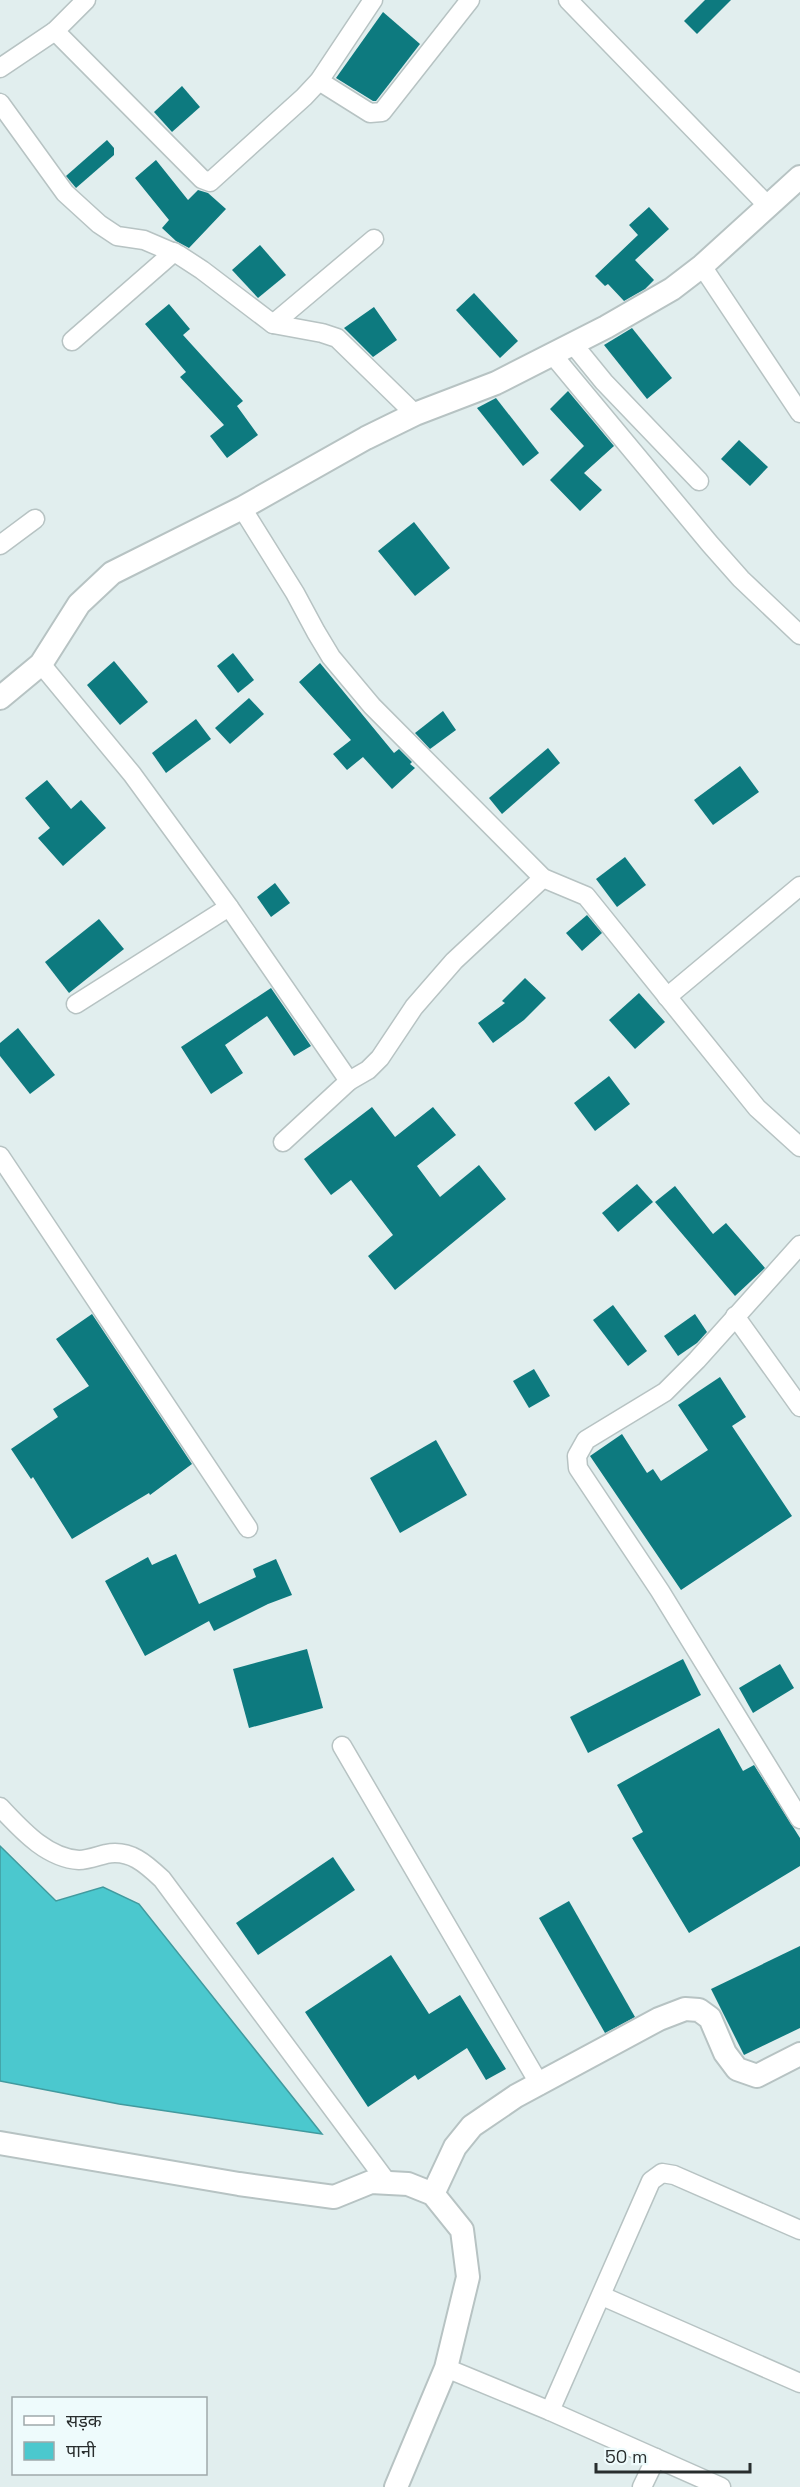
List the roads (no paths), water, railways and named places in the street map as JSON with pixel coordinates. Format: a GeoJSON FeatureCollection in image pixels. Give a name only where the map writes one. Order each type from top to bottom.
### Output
{"type":"FeatureCollection","features":[{"type":"Feature","properties":{"kind":"street"},"geometry":{"type":"LineString","coordinates":[[0,68],[55,31],[86,0]]}},
{"type":"Feature","properties":{"kind":"street"},"geometry":{"type":"LineString","coordinates":[[55,31],[202,179],[210,182],[319,81],[373,0]]}},
{"type":"Feature","properties":{"kind":"street"},"geometry":{"type":"LineString","coordinates":[[319,81],[370,113],[382,112],[470,0]]}},
{"type":"Feature","properties":{"kind":"street"},"geometry":{"type":"LineString","coordinates":[[568,0],[769,207]]}},
{"type":"Feature","properties":{"kind":"street"},"geometry":{"type":"LineString","coordinates":[[0,103],[65,193],[82,211],[117,237],[144,240],[174,252],[202,270],[273,324],[337,338],[415,414]]}},
{"type":"Feature","properties":{"kind":"street"},"geometry":{"type":"LineString","coordinates":[[0,698],[41,664],[78,604],[112,573],[242,508],[366,438],[415,414],[496,383],[573,344],[672,289],[702,266],[800,177]]}},
{"type":"Feature","properties":{"kind":"street"},"geometry":{"type":"LineString","coordinates":[[273,324],[374,239]]}},
{"type":"Feature","properties":{"kind":"street"},"geometry":{"type":"LineString","coordinates":[[72,341],[174,252]]}},
{"type":"Feature","properties":{"kind":"street"},"geometry":{"type":"LineString","coordinates":[[702,266],[800,413]]}},
{"type":"Feature","properties":{"kind":"street"},"geometry":{"type":"LineString","coordinates":[[573,344],[620,399],[699,481]]}},
{"type":"Feature","properties":{"kind":"street"},"geometry":{"type":"LineString","coordinates":[[552,354],[710,544],[741,579],[800,635]]}},
{"type":"Feature","properties":{"kind":"street"},"geometry":{"type":"LineString","coordinates":[[242,508],[296,593],[316,632],[345,674],[372,706],[543,878],[586,896],[757,1108],[800,1146]]}},
{"type":"Feature","properties":{"kind":"street"},"geometry":{"type":"LineString","coordinates":[[0,545],[35,519]]}},
{"type":"Feature","properties":{"kind":"street"},"geometry":{"type":"LineString","coordinates":[[41,664],[132,774],[229,907],[349,1081]]}},
{"type":"Feature","properties":{"kind":"street"},"geometry":{"type":"LineString","coordinates":[[283,1142],[349,1081],[368,1070],[380,1058],[414,1007],[454,961],[543,878]]}},
{"type":"Feature","properties":{"kind":"street"},"geometry":{"type":"LineString","coordinates":[[668,997],[800,886]]}},
{"type":"Feature","properties":{"kind":"street"},"geometry":{"type":"LineString","coordinates":[[76,1004],[229,907]]}},
{"type":"Feature","properties":{"kind":"street"},"geometry":{"type":"LineString","coordinates":[[0,1156],[248,1528]]}},
{"type":"Feature","properties":{"kind":"street"},"geometry":{"type":"LineString","coordinates":[[800,1245],[697,1360],[665,1392],[648,1405],[586,1440],[577,1456],[578,1468],[660,1591],[800,1819]]}},
{"type":"Feature","properties":{"kind":"street"},"geometry":{"type":"LineString","coordinates":[[735,1316],[800,1407]]}},
{"type":"Feature","properties":{"kind":"street"},"geometry":{"type":"LineString","coordinates":[[342,1746],[540,2085]]}},
{"type":"Feature","properties":{"kind":"street"},"geometry":{"type":"LineString","coordinates":[[0,1807],[22,1830],[52,1852],[80,1860],[115,1852],[140,1859],[162,1879],[387,2182]]}},
{"type":"Feature","properties":{"kind":"street"},"geometry":{"type":"LineString","coordinates":[[433,2194],[455,2147],[472,2126],[516,2096],[659,2019],[685,2009],[699,2010],[710,2018],[724,2053],[736,2069],[757,2076],[800,2054]]}},
{"type":"Feature","properties":{"kind":"street"},"geometry":{"type":"LineString","coordinates":[[0,2143],[239,2184],[334,2197],[371,2182],[408,2184],[433,2194],[462,2230],[468,2277],[446,2368],[396,2487]]}},
{"type":"Feature","properties":{"kind":"street"},"geometry":{"type":"LineString","coordinates":[[550,2411],[651,2181],[662,2173],[674,2175],[800,2230]]}},
{"type":"Feature","properties":{"kind":"street"},"geometry":{"type":"LineString","coordinates":[[602,2296],[800,2383]]}},
{"type":"Feature","properties":{"kind":"street"},"geometry":{"type":"LineString","coordinates":[[446,2368],[550,2411],[721,2487]]}},
{"type":"Feature","properties":{"kind":"street"},"geometry":{"type":"LineString","coordinates":[[642,2487],[656,2458]]}},
{"type":"Feature","properties":{"kind":"water"},"geometry":{"type":"Polygon","coordinates":[[[0,1846],[56,1901],[103,1887],[139,1904],[322,2134],[119,2104],[0,2081],[0,1846]]]}}]}
